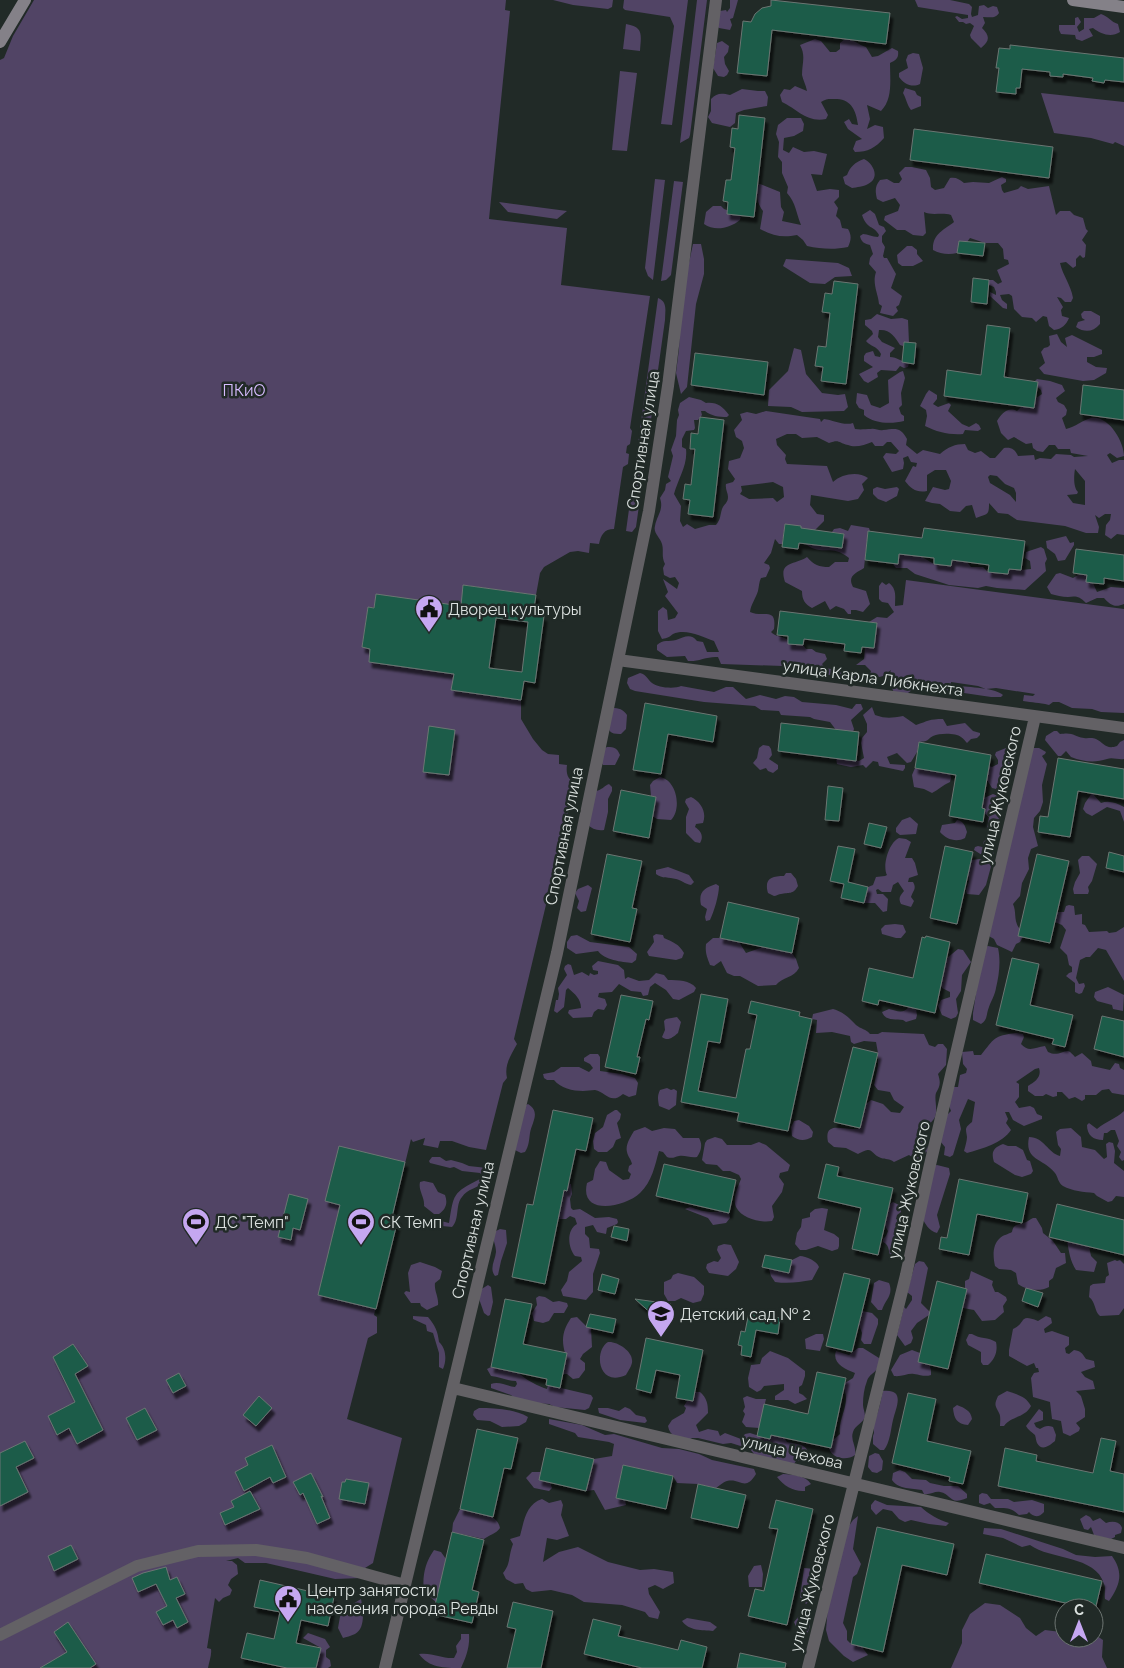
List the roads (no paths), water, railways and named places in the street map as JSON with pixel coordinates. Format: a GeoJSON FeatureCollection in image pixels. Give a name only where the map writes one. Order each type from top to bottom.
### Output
{"type":"FeatureCollection","features":[{"type":"Feature","properties":{"kind":"street"},"geometry":{"type":"LineString","coordinates":[[0,42],[25,0]]}},
{"type":"Feature","properties":{"kind":"street","name":"Спортивная улица"},"geometry":{"type":"LineString","coordinates":[[385,1668],[557,953],[599,743],[649,511],[668,390],[716,0]]}},
{"type":"Feature","properties":{"kind":"street"},"geometry":{"type":"LineString","coordinates":[[1073,0],[1124,7]]}},
{"type":"Feature","properties":{"kind":"street","name":"улица Карла Либкнехта"},"geometry":{"type":"LineString","coordinates":[[618,660],[1124,728]]}},
{"type":"Feature","properties":{"kind":"street","name":"улица Жуковского"},"geometry":{"type":"LineString","coordinates":[[808,1668],[906,1275],[1035,717]]}},
{"type":"Feature","properties":{"kind":"street","name":"улица Чехова"},"geometry":{"type":"LineString","coordinates":[[453,1388],[1124,1548]]}},
{"type":"Feature","properties":{"kind":"street"},"geometry":{"type":"LineString","coordinates":[[0,1635],[137,1566],[198,1551],[256,1550],[307,1558],[405,1585]]}},
{"type":"Feature","properties":{"kind":"place","name":"Дворец культуры"},"geometry":{"type":"Point","coordinates":[429,633]}},
{"type":"Feature","properties":{"kind":"place","name":"ДС \"Темп\""},"geometry":{"type":"Point","coordinates":[196,1246]}},
{"type":"Feature","properties":{"kind":"place","name":"СК Темп"},"geometry":{"type":"Point","coordinates":[361,1246]}},
{"type":"Feature","properties":{"kind":"place","name":"Детский сад № 2"},"geometry":{"type":"Point","coordinates":[661,1338]}},
{"type":"Feature","properties":{"kind":"place","name":"Центр занятости населения города Ревды"},"geometry":{"type":"Point","coordinates":[288,1623]}},
{"type":"Feature","properties":{"kind":"park label","name":"ПКиО"},"geometry":{"type":"Point","coordinates":[244,390]}}]}
